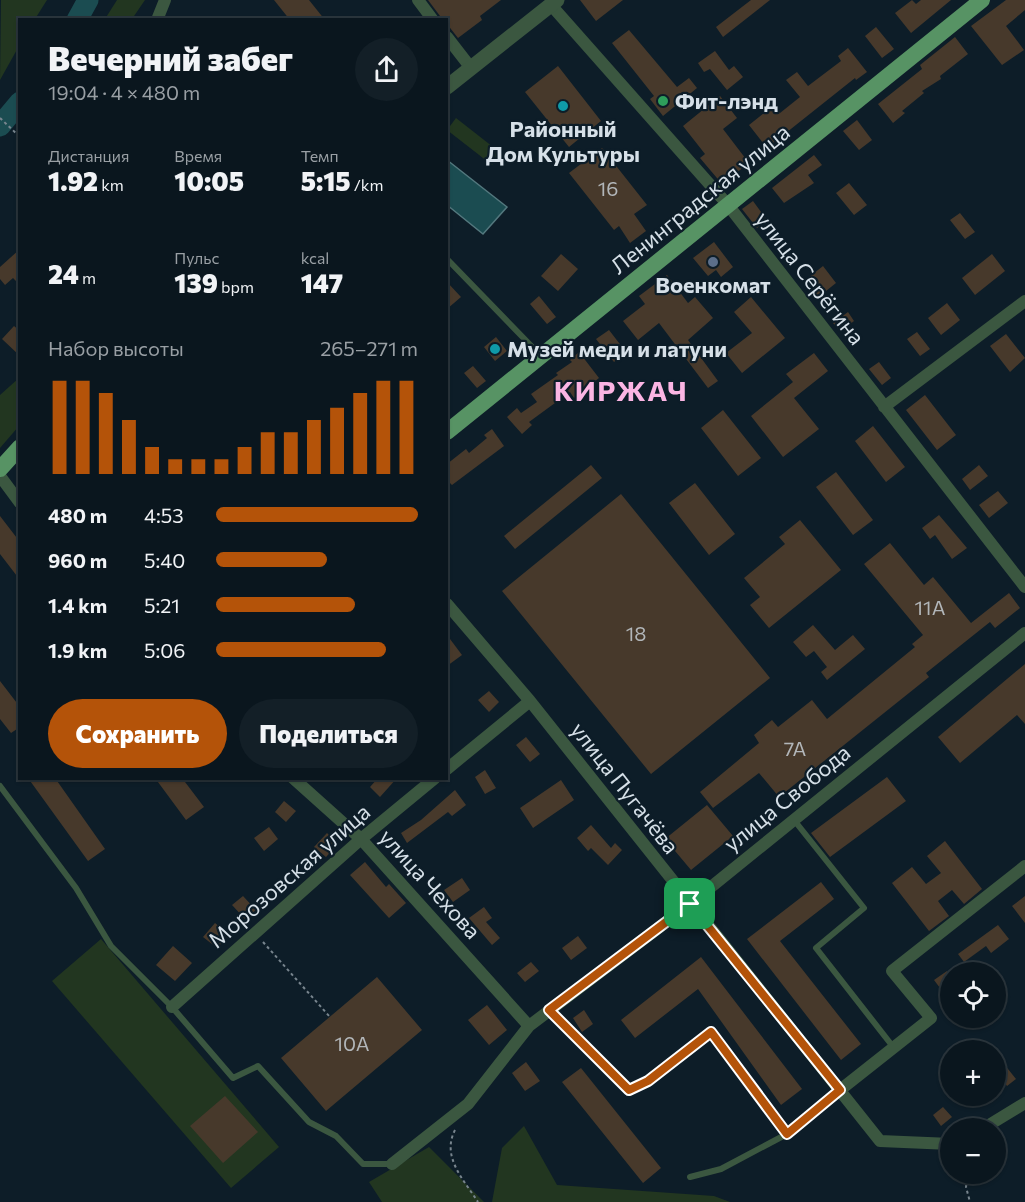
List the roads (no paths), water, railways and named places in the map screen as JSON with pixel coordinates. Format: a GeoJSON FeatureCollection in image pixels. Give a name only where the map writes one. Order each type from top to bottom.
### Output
{"type":"FeatureCollection","features":[{"type":"Feature","properties":{"kind":"main road","name":"Ленинградская улица"},"geometry":{"type":"LineString","coordinates":[[448,431],[982,0]]}},
{"type":"Feature","properties":{"kind":"main road"},"geometry":{"type":"LineString","coordinates":[[0,469],[18,449]]}},
{"type":"Feature","properties":{"kind":"street"},"geometry":{"type":"LineString","coordinates":[[158,18],[165,0]]}},
{"type":"Feature","properties":{"kind":"street"},"geometry":{"type":"LineString","coordinates":[[418,0],[432,18]]}},
{"type":"Feature","properties":{"kind":"street"},"geometry":{"type":"LineString","coordinates":[[448,86],[554,2]]}},
{"type":"Feature","properties":{"kind":"street","name":"улица Серёгина"},"geometry":{"type":"LineString","coordinates":[[554,2],[728,206],[1025,587]]}},
{"type":"Feature","properties":{"kind":"street"},"geometry":{"type":"LineString","coordinates":[[448,39],[453,50],[471,68]]}},
{"type":"Feature","properties":{"kind":"street"},"geometry":{"type":"LineString","coordinates":[[884,407],[1025,301]]}},
{"type":"Feature","properties":{"kind":"street"},"geometry":{"type":"LineString","coordinates":[[0,476],[18,500]]}},
{"type":"Feature","properties":{"kind":"street","name":"улица Пугачёва"},"geometry":{"type":"LineString","coordinates":[[448,605],[530,701],[880,1141],[940,1144]]}},
{"type":"Feature","properties":{"kind":"street","name":"улица Свобода"},"geometry":{"type":"LineString","coordinates":[[392,1164],[468,1104],[529,1026],[690,904],[1025,633]]}},
{"type":"Feature","properties":{"kind":"street"},"geometry":{"type":"LineString","coordinates":[[448,768],[530,701]]}},
{"type":"Feature","properties":{"kind":"street","name":"улица Чехова"},"geometry":{"type":"LineString","coordinates":[[294,780],[361,839],[529,1026]]}},
{"type":"Feature","properties":{"kind":"street","name":"Морозовская улица"},"geometry":{"type":"LineString","coordinates":[[172,1008],[361,839],[433,780]]}},
{"type":"Feature","properties":{"kind":"street"},"geometry":{"type":"LineString","coordinates":[[840,1090],[932,1018],[892,971],[1025,866]]}},
{"type":"Feature","properties":{"kind":"street"},"geometry":{"type":"LineString","coordinates":[[1000,1118],[1025,1103]]}},
{"type":"Feature","properties":{"kind":"lane"},"geometry":{"type":"LineString","coordinates":[[448,260],[541,356]]}},
{"type":"Feature","properties":{"kind":"lane"},"geometry":{"type":"LineString","coordinates":[[0,786],[76,888],[111,946],[172,1008],[233,1078],[258,1066],[309,1122],[336,1136],[363,1164],[392,1164]]}},
{"type":"Feature","properties":{"kind":"lane"},"geometry":{"type":"LineString","coordinates":[[794,819],[864,908],[816,948],[894,1048]]}},
{"type":"Feature","properties":{"kind":"lane"},"geometry":{"type":"LineString","coordinates":[[549,1010],[629,1090],[648,1081],[711,1032],[787,1134]]}},
{"type":"Feature","properties":{"kind":"lane"},"geometry":{"type":"LineString","coordinates":[[690,1177],[721,1169],[787,1134],[840,1090]]}},
{"type":"Feature","properties":{"kind":"waterway","name":"КИРЖАЧ"},"geometry":{"type":"LineString","coordinates":[[78,18],[88,0]]}},
{"type":"Feature","properties":{"kind":"waterway","name":"КИРЖАЧ"},"geometry":{"type":"LineString","coordinates":[[0,126],[18,104]]}},
{"type":"Feature","properties":{"kind":"place","name":"Фит-лэнд"},"geometry":{"type":"Point","coordinates":[663,101]}},
{"type":"Feature","properties":{"kind":"place","name":"Районный Дом Культуры"},"geometry":{"type":"Point","coordinates":[563,106]}},
{"type":"Feature","properties":{"kind":"place","name":"Военкомат"},"geometry":{"type":"Point","coordinates":[713,262]}},
{"type":"Feature","properties":{"kind":"place","name":"Музей меди и латуни"},"geometry":{"type":"Point","coordinates":[495,349]}},
{"type":"Feature","properties":{"kind":"district","name":"КИРЖАЧ"},"geometry":{"type":"Point","coordinates":[621,391]}}]}
